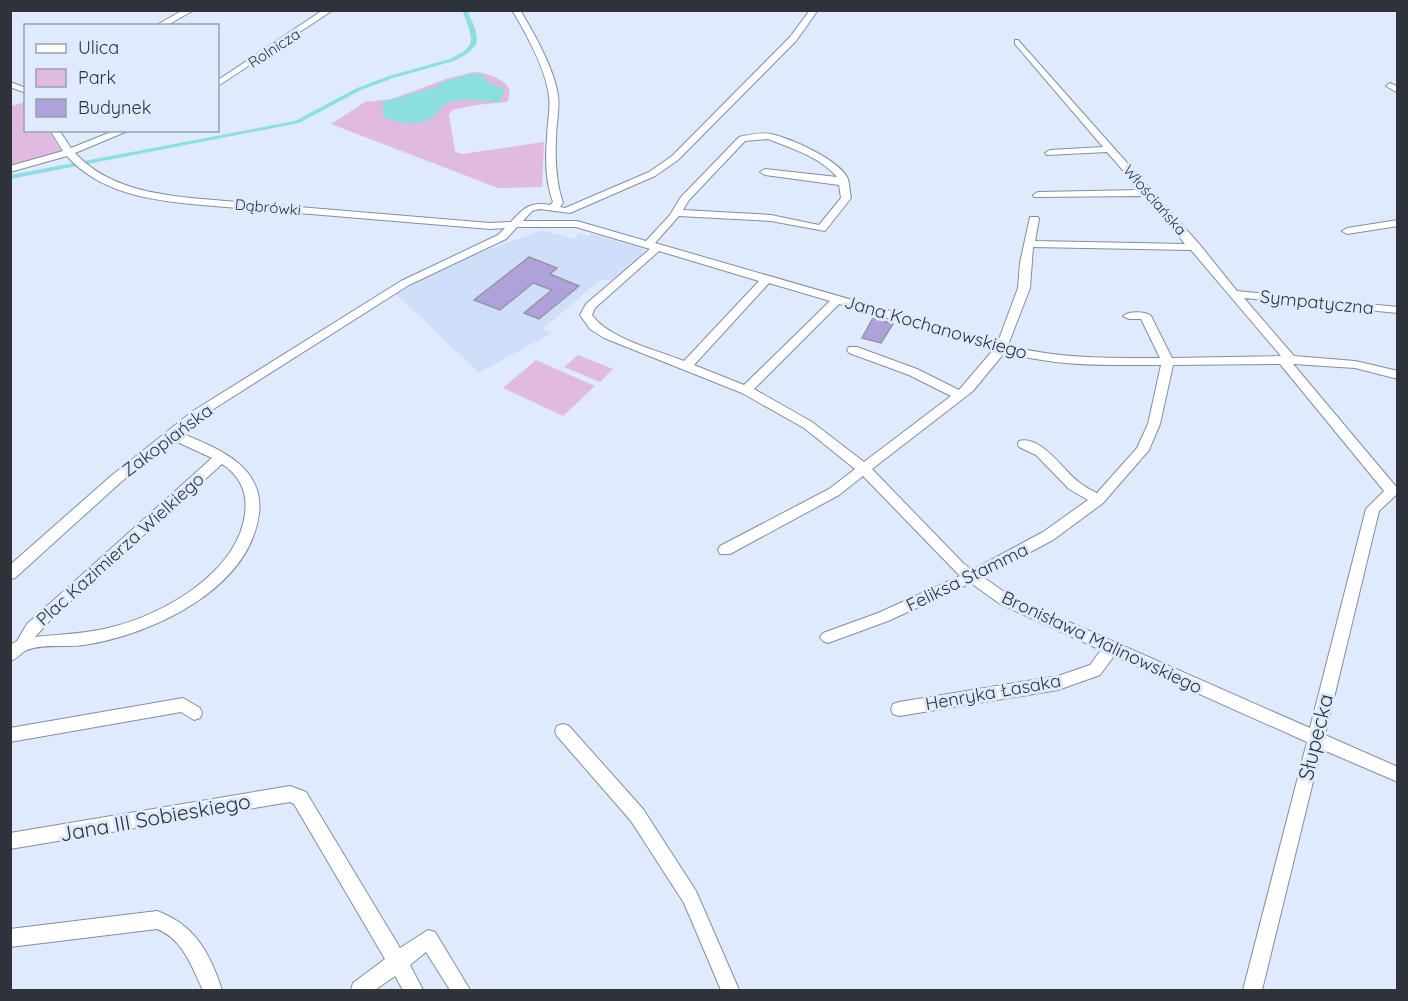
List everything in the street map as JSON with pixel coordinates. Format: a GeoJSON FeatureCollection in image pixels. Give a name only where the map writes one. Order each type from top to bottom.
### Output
{"type":"FeatureCollection","features":[{"type":"Feature","properties":{"kind":"street","name":"Rolnicza"},"geometry":{"type":"LineString","coordinates":[[219,83],[328,10]]}},
{"type":"Feature","properties":{"kind":"street"},"geometry":{"type":"LineString","coordinates":[[516,10],[532,36],[554,98],[550,141],[554,191],[558,203],[553,208]]}},
{"type":"Feature","properties":{"kind":"street"},"geometry":{"type":"LineString","coordinates":[[534,223],[526,218],[524,212],[537,206],[561,211],[568,210],[652,174],[675,158],[793,39],[814,10]]}},
{"type":"Feature","properties":{"kind":"street"},"geometry":{"type":"LineString","coordinates":[[163,24],[190,11]]}},
{"type":"Feature","properties":{"kind":"street","name":"Włościańska"},"geometry":{"type":"LineString","coordinates":[[1018,42],[1237,294],[1286,359]]}},
{"type":"Feature","properties":{"kind":"street"},"geometry":{"type":"LineString","coordinates":[[10,84],[24,90]]}},
{"type":"Feature","properties":{"kind":"street","name":"Dąbrówki"},"geometry":{"type":"LineString","coordinates":[[55,132],[69,152],[97,176],[118,185],[170,198],[485,226],[534,223]]}},
{"type":"Feature","properties":{"kind":"street"},"geometry":{"type":"LineString","coordinates":[[10,169],[69,152],[121,132]]}},
{"type":"Feature","properties":{"kind":"street"},"geometry":{"type":"LineString","coordinates":[[653,245],[685,199],[742,139],[769,136],[778,139],[831,164],[845,183],[846,198],[821,229],[771,218],[677,213]]}},
{"type":"Feature","properties":{"kind":"street"},"geometry":{"type":"LineString","coordinates":[[1050,153],[1110,148]]}},
{"type":"Feature","properties":{"kind":"street"},"geometry":{"type":"LineString","coordinates":[[765,172],[845,183]]}},
{"type":"Feature","properties":{"kind":"street"},"geometry":{"type":"LineString","coordinates":[[1038,195],[1149,193]]}},
{"type":"Feature","properties":{"kind":"street","name":"Zakopiańska"},"geometry":{"type":"LineString","coordinates":[[10,574],[116,479],[197,414],[405,283],[499,239],[508,233],[524,212]]}},
{"type":"Feature","properties":{"kind":"street"},"geometry":{"type":"LineString","coordinates":[[725,550],[834,492],[969,388],[1001,348],[1024,288],[1034,219]]}},
{"type":"Feature","properties":{"kind":"street","name":"Jana Kochanowskiego"},"geometry":{"type":"LineString","coordinates":[[534,223],[569,223],[591,227],[1001,348],[1048,357],[1168,361],[1286,359],[1348,362],[1398,375]]}},
{"type":"Feature","properties":{"kind":"street"},"geometry":{"type":"LineString","coordinates":[[1347,231],[1398,223]]}},
{"type":"Feature","properties":{"kind":"street"},"geometry":{"type":"LineString","coordinates":[[485,226],[500,231],[499,239]]}},
{"type":"Feature","properties":{"kind":"street"},"geometry":{"type":"LineString","coordinates":[[1030,244],[1196,247]]}},
{"type":"Feature","properties":{"kind":"street","name":"Bronisława Malinowskiego"},"geometry":{"type":"LineString","coordinates":[[653,245],[617,283],[590,306],[586,315],[594,326],[608,335],[746,390],[808,425],[864,469],[958,567],[1014,605],[1398,775]]}},
{"type":"Feature","properties":{"kind":"street"},"geometry":{"type":"LineString","coordinates":[[686,366],[766,280]]}},
{"type":"Feature","properties":{"kind":"street","name":"Sympatyczna"},"geometry":{"type":"LineString","coordinates":[[1237,294],[1398,310]]}},
{"type":"Feature","properties":{"kind":"street"},"geometry":{"type":"LineString","coordinates":[[746,390],[837,300]]}},
{"type":"Feature","properties":{"kind":"street"},"geometry":{"type":"LineString","coordinates":[[1129,316],[1145,316],[1168,361]]}},
{"type":"Feature","properties":{"kind":"street"},"geometry":{"type":"LineString","coordinates":[[853,350],[913,372],[959,395]]}},
{"type":"Feature","properties":{"kind":"street","name":"Słupecka"},"geometry":{"type":"LineString","coordinates":[[1253,990],[1314,738],[1373,509],[1395,491],[1286,359]]}},
{"type":"Feature","properties":{"kind":"street","name":"Feliksa Stamma"},"geometry":{"type":"LineString","coordinates":[[828,637],[883,617],[973,576],[1048,536],[1098,500],[1143,450],[1154,424],[1168,361]]}},
{"type":"Feature","properties":{"kind":"street"},"geometry":{"type":"LineString","coordinates":[[16,650],[114,633],[165,613],[207,586],[240,548],[252,518],[250,490],[233,463],[171,434]]}},
{"type":"Feature","properties":{"kind":"street"},"geometry":{"type":"LineString","coordinates":[[1024,444],[1041,452],[1074,486],[1098,500]]}},
{"type":"Feature","properties":{"kind":"street","name":"Plac Kazimierza Wielkiego"},"geometry":{"type":"LineString","coordinates":[[16,650],[32,628],[222,456]]}},
{"type":"Feature","properties":{"kind":"street","name":"Henryka Łasaka"},"geometry":{"type":"LineString","coordinates":[[899,709],[1058,683],[1095,670],[1111,648]]}},
{"type":"Feature","properties":{"kind":"street"},"geometry":{"type":"LineString","coordinates":[[10,735],[183,705],[194,713]]}},
{"type":"Feature","properties":{"kind":"street"},"geometry":{"type":"LineString","coordinates":[[563,731],[637,815],[690,897],[730,990]]}},
{"type":"Feature","properties":{"kind":"street","name":"Jana III Sobieskiego"},"geometry":{"type":"LineString","coordinates":[[10,841],[290,794],[300,798],[397,963]]}},
{"type":"Feature","properties":{"kind":"street"},"geometry":{"type":"LineString","coordinates":[[10,938],[157,920],[169,923],[186,938],[213,990]]}},
{"type":"Feature","properties":{"kind":"street"},"geometry":{"type":"LineString","coordinates":[[360,990],[428,939],[461,990]]}},
{"type":"Feature","properties":{"kind":"street"},"geometry":{"type":"LineString","coordinates":[[397,963],[414,990]]}},
{"type":"Feature","properties":{"kind":"shaded area"},"geometry":{"type":"Polygon","coordinates":[[[469,74],[481,74],[491,84],[501,87],[505,91],[499,102],[469,100],[451,102],[444,105],[430,119],[419,123],[395,121],[384,117],[382,102],[433,88],[443,82],[469,74]]]}},
{"type":"Feature","properties":{"kind":"shaded area"},"geometry":{"type":"Polygon","coordinates":[[[543,230],[573,239],[580,233],[589,236],[592,234],[644,249],[642,255],[612,280],[600,280],[543,329],[551,333],[479,373],[396,294],[455,262],[543,230]]]}},
{"type":"Feature","properties":{"kind":"green space"},"geometry":{"type":"Polygon","coordinates":[[[474,72],[501,80],[509,89],[509,95],[507,102],[452,110],[449,115],[455,152],[462,154],[544,142],[542,187],[498,188],[331,124],[365,102],[392,99],[446,79],[474,72]]]}},
{"type":"Feature","properties":{"kind":"green space"},"geometry":{"type":"Polygon","coordinates":[[[24,102],[24,132],[50,132],[61,151],[11,168],[10,106],[24,102]]]}},
{"type":"Feature","properties":{"kind":"green space"},"geometry":{"type":"Polygon","coordinates":[[[578,355],[613,369],[600,382],[564,367],[578,355]]]}},
{"type":"Feature","properties":{"kind":"green space"},"geometry":{"type":"Polygon","coordinates":[[[536,360],[595,386],[563,416],[503,388],[536,360]]]}},
{"type":"Feature","properties":{"kind":"building"},"geometry":{"type":"Polygon","coordinates":[[[529,257],[557,268],[550,274],[579,286],[539,319],[524,313],[552,290],[533,283],[500,310],[474,300],[529,257]]]}},
{"type":"Feature","properties":{"kind":"building"},"geometry":{"type":"Polygon","coordinates":[[[873,318],[893,324],[881,343],[862,338],[873,318]]]}},
{"type":"Feature","properties":{"kind":"waterway"},"geometry":{"type":"LineString","coordinates":[[10,177],[297,122],[359,89],[391,77],[452,60],[465,53],[473,45],[474,39],[464,10]]}}]}
